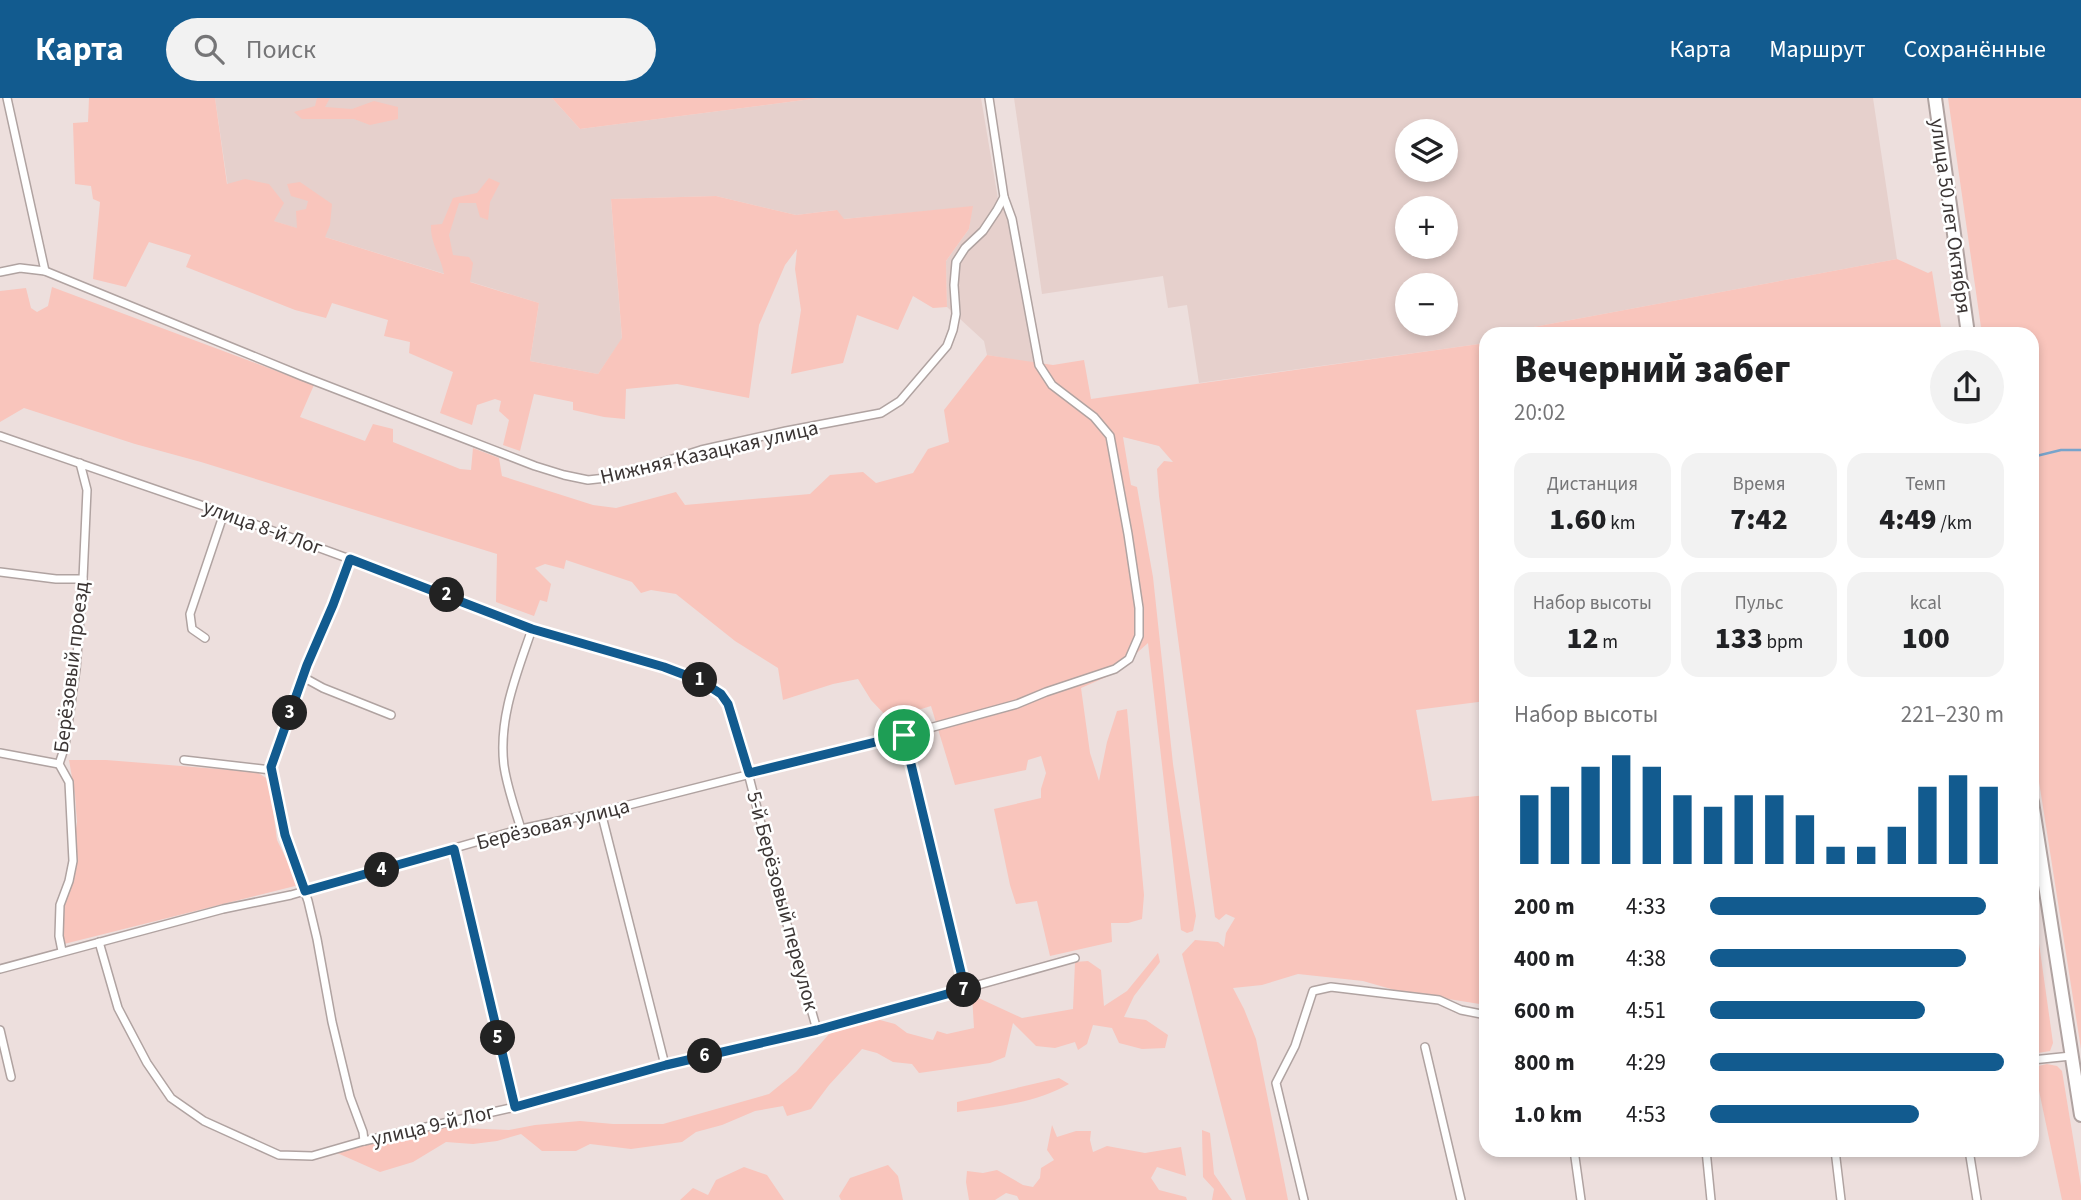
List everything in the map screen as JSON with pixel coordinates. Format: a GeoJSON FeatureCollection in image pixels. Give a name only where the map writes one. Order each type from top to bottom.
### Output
{"type":"FeatureCollection","features":[{"type":"Feature","properties":{"kind":"main road","name":"улица 50 лет Октября"},"geometry":{"type":"LineString","coordinates":[[1935,98],[1967,327]]}},
{"type":"Feature","properties":{"kind":"main road"},"geometry":{"type":"LineString","coordinates":[[2039,848],[2081,1115]]}},
{"type":"Feature","properties":{"kind":"street"},"geometry":{"type":"LineString","coordinates":[[7,98],[45,271]]}},
{"type":"Feature","properties":{"kind":"street"},"geometry":{"type":"LineString","coordinates":[[989,98],[1004,197]]}},
{"type":"Feature","properties":{"kind":"street","name":"Нижняя Казацкая улица"},"geometry":{"type":"LineString","coordinates":[[0,272],[20,268],[45,271],[368,402],[535,466],[588,480],[614,477],[701,450],[754,438],[858,419],[881,413],[900,401],[947,346],[956,314],[956,262],[965,248],[983,230],[1004,197]]}},
{"type":"Feature","properties":{"kind":"street","name":"Берёзовая улица"},"geometry":{"type":"LineString","coordinates":[[0,969],[223,909],[305,891],[521,829],[601,812],[1017,704],[1115,669],[1129,659],[1139,636],[1139,608],[1110,436],[1094,417],[1052,385],[1039,365],[1012,219],[1004,197]]}},
{"type":"Feature","properties":{"kind":"street","name":"улица 8-й Лог"},"geometry":{"type":"LineString","coordinates":[[0,436],[224,513],[532,629],[664,667],[701,681],[721,694],[728,704],[749,773]]}},
{"type":"Feature","properties":{"kind":"street","name":"Берёзовый проезд"},"geometry":{"type":"LineString","coordinates":[[62,951],[59,936],[60,905],[73,861],[69,782],[59,764],[65,746],[76,669],[83,579],[87,490],[80,463]]}},
{"type":"Feature","properties":{"kind":"street"},"geometry":{"type":"LineString","coordinates":[[205,638],[192,629],[190,614],[224,513]]}},
{"type":"Feature","properties":{"kind":"street"},"geometry":{"type":"LineString","coordinates":[[350,559],[303,677],[271,770],[285,835],[305,891],[332,1022],[364,1141]]}},
{"type":"Feature","properties":{"kind":"street"},"geometry":{"type":"LineString","coordinates":[[0,572],[56,579],[83,579]]}},
{"type":"Feature","properties":{"kind":"street"},"geometry":{"type":"LineString","coordinates":[[521,829],[504,767],[503,740],[506,711],[532,629]]}},
{"type":"Feature","properties":{"kind":"street"},"geometry":{"type":"LineString","coordinates":[[303,677],[323,688],[391,715]]}},
{"type":"Feature","properties":{"kind":"street"},"geometry":{"type":"LineString","coordinates":[[904,735],[965,989]]}},
{"type":"Feature","properties":{"kind":"street"},"geometry":{"type":"LineString","coordinates":[[0,753],[59,764]]}},
{"type":"Feature","properties":{"kind":"street"},"geometry":{"type":"LineString","coordinates":[[184,760],[271,770]]}},
{"type":"Feature","properties":{"kind":"street","name":"5-й Берёзовый переулок"},"geometry":{"type":"LineString","coordinates":[[749,773],[785,918],[817,1030]]}},
{"type":"Feature","properties":{"kind":"street"},"geometry":{"type":"LineString","coordinates":[[601,812],[666,1065]]}},
{"type":"Feature","properties":{"kind":"street"},"geometry":{"type":"LineString","coordinates":[[454,849],[515,1107]]}},
{"type":"Feature","properties":{"kind":"street","name":"улица 9-й Лог"},"geometry":{"type":"LineString","coordinates":[[99,942],[118,1008],[146,1063],[171,1098],[204,1121],[279,1155],[312,1156],[364,1141],[515,1107],[666,1065],[817,1030],[1075,958]]}},
{"type":"Feature","properties":{"kind":"street"},"geometry":{"type":"LineString","coordinates":[[1304,1200],[1276,1083],[1295,1046],[1313,991],[1331,987],[1439,1000],[1461,1010],[1479,1014]]}},
{"type":"Feature","properties":{"kind":"street"},"geometry":{"type":"LineString","coordinates":[[0,1030],[10,1077]]}},
{"type":"Feature","properties":{"kind":"street"},"geometry":{"type":"LineString","coordinates":[[1425,1047],[1461,1200]]}},
{"type":"Feature","properties":{"kind":"street"},"geometry":{"type":"LineString","coordinates":[[2039,1059],[2071,1056]]}},
{"type":"Feature","properties":{"kind":"street"},"geometry":{"type":"LineString","coordinates":[[1575,1157],[1581,1200]]}},
{"type":"Feature","properties":{"kind":"street"},"geometry":{"type":"LineString","coordinates":[[1707,1157],[1711,1200]]}},
{"type":"Feature","properties":{"kind":"street"},"geometry":{"type":"LineString","coordinates":[[1836,1157],[1841,1200]]}},
{"type":"Feature","properties":{"kind":"street"},"geometry":{"type":"LineString","coordinates":[[1970,1157],[1977,1200]]}},
{"type":"Feature","properties":{"kind":"shaded area"},"geometry":{"type":"Polygon","coordinates":[[[89,98],[215,98],[227,184],[245,179],[269,184],[284,203],[274,221],[297,228],[296,211],[306,209],[308,201],[291,196],[287,184],[300,182],[332,204],[330,225],[325,237],[444,274],[432,237],[431,225],[442,224],[453,198],[477,193],[489,178],[500,183],[490,202],[488,220],[480,217],[476,203],[459,203],[449,235],[453,255],[469,257],[473,263],[470,282],[539,303],[530,361],[598,374],[622,338],[611,199],[716,196],[796,215],[837,210],[844,219],[973,206],[969,229],[946,261],[947,307],[933,308],[913,296],[898,330],[857,315],[843,363],[791,374],[801,310],[795,269],[797,249],[785,265],[759,325],[749,398],[677,384],[626,389],[625,419],[573,410],[573,402],[534,394],[520,451],[503,445],[509,420],[499,411],[501,401],[495,399],[477,405],[472,425],[440,413],[453,372],[409,353],[410,342],[384,336],[388,320],[332,303],[326,318],[295,310],[186,267],[191,255],[149,242],[126,287],[93,279],[100,202],[93,199],[91,186],[75,184],[73,123],[88,122],[89,98]]]}},
{"type":"Feature","properties":{"kind":"shaded area"},"geometry":{"type":"Polygon","coordinates":[[[215,98],[552,98],[580,129],[819,98],[981,98],[998,199],[1008,217],[1034,363],[987,355],[984,341],[947,307],[946,261],[969,229],[972,207],[843,219],[836,210],[796,215],[716,196],[611,199],[622,339],[598,374],[530,361],[539,303],[231,208],[215,98]]]}},
{"type":"Feature","properties":{"kind":"shaded area"},"geometry":{"type":"Polygon","coordinates":[[[317,98],[330,98],[325,107],[352,109],[374,101],[398,107],[398,119],[370,125],[354,119],[302,119],[294,112],[315,106],[317,98]]]}},
{"type":"Feature","properties":{"kind":"shaded area"},"geometry":{"type":"Polygon","coordinates":[[[552,98],[819,98],[580,129],[552,98]]]}},
{"type":"Feature","properties":{"kind":"shaded area"},"geometry":{"type":"Polygon","coordinates":[[[1014,98],[1873,98],[1897,259],[1534,327],[1479,327],[1479,344],[1199,383],[1187,305],[1168,308],[1163,276],[1042,294],[1014,98]]]}},
{"type":"Feature","properties":{"kind":"shaded area"},"geometry":{"type":"Polygon","coordinates":[[[1948,98],[2081,98],[2081,1049],[2039,782],[2039,327],[1981,327],[1948,98]]]}},
{"type":"Feature","properties":{"kind":"shaded area"},"geometry":{"type":"Polygon","coordinates":[[[1897,259],[1928,273],[1932,271],[1941,327],[1534,327],[1897,259]]]}},
{"type":"Feature","properties":{"kind":"shaded area"},"geometry":{"type":"Polygon","coordinates":[[[52,287],[314,385],[300,417],[365,441],[373,424],[393,429],[393,442],[460,469],[471,470],[473,448],[499,458],[502,476],[593,505],[616,508],[676,492],[685,505],[810,494],[830,475],[863,472],[876,483],[913,473],[928,449],[949,442],[944,410],[987,355],[1053,365],[1084,360],[1091,399],[1479,344],[1479,702],[1416,710],[1432,801],[1479,796],[1479,1004],[1398,991],[1363,981],[1298,974],[1262,985],[1233,988],[1256,1039],[1288,1200],[1246,1200],[1182,954],[1195,940],[1218,942],[1224,947],[1226,933],[1235,918],[1226,914],[1219,920],[1215,917],[1159,496],[1157,469],[1164,461],[1173,462],[1159,446],[1123,437],[1131,485],[1137,487],[1153,577],[1173,764],[1196,916],[1193,931],[1187,933],[1181,930],[1148,643],[1113,674],[1081,688],[1090,753],[1099,781],[1117,711],[1127,709],[1144,895],[1142,919],[1128,923],[1111,923],[1112,942],[1050,956],[1037,901],[1016,904],[994,809],[1041,798],[1046,773],[1041,756],[1028,760],[1026,770],[955,785],[931,706],[889,719],[871,700],[858,679],[783,700],[778,668],[735,641],[676,594],[651,590],[641,593],[632,582],[566,560],[564,569],[545,564],[535,568],[551,584],[547,602],[540,600],[534,616],[496,602],[497,554],[24,408],[0,422],[0,291],[26,288],[31,308],[37,312],[48,306],[52,287]]]}},
{"type":"Feature","properties":{"kind":"shaded area"},"geometry":{"type":"Polygon","coordinates":[[[69,760],[106,760],[257,772],[269,780],[277,840],[299,885],[64,944],[60,936],[77,822],[69,760]]]}},
{"type":"Feature","properties":{"kind":"shaded area"},"geometry":{"type":"Polygon","coordinates":[[[2039,943],[2053,1043],[2050,1051],[2039,1053],[2039,943]]]}},
{"type":"Feature","properties":{"kind":"shaded area"},"geometry":{"type":"Polygon","coordinates":[[[1158,953],[1160,962],[1134,996],[1124,1017],[1146,1020],[1168,1035],[1165,1048],[1142,1049],[1119,1043],[1112,1028],[1093,1025],[1087,1044],[1078,1050],[1075,1042],[1055,1048],[1036,1046],[1013,1023],[1005,1057],[990,1063],[919,1073],[912,1064],[893,1062],[877,1053],[862,1049],[811,1109],[787,1116],[783,1106],[755,1111],[722,1125],[696,1132],[682,1142],[631,1149],[590,1144],[576,1151],[542,1151],[521,1134],[473,1144],[446,1142],[413,1162],[380,1172],[335,1152],[438,1127],[509,1130],[580,1121],[663,1124],[769,1094],[796,1072],[829,1034],[865,1016],[895,1024],[907,1033],[933,1040],[937,1031],[947,1034],[974,1028],[972,995],[1022,1018],[1073,1009],[1075,962],[1088,961],[1101,970],[1104,1006],[1127,991],[1158,953]]]}},
{"type":"Feature","properties":{"kind":"shaded area"},"geometry":{"type":"Polygon","coordinates":[[[2039,1066],[2057,1066],[2062,1071],[2081,1200],[2062,1200],[2039,1091],[2039,1066]]]}},
{"type":"Feature","properties":{"kind":"shaded area"},"geometry":{"type":"Polygon","coordinates":[[[1059,1078],[1069,1084],[1043,1096],[957,1112],[957,1102],[1059,1078]]]}},
{"type":"Feature","properties":{"kind":"shaded area"},"geometry":{"type":"Polygon","coordinates":[[[1052,1125],[1057,1137],[1076,1131],[1091,1131],[1093,1152],[1107,1146],[1145,1153],[1181,1147],[1186,1176],[1157,1167],[1151,1178],[1159,1190],[1186,1197],[1187,1200],[1019,1200],[1017,1196],[1006,1193],[995,1200],[969,1200],[967,1171],[983,1173],[997,1170],[1023,1185],[1033,1187],[1040,1178],[1041,1168],[1054,1160],[1047,1150],[1052,1125]]]}},
{"type":"Feature","properties":{"kind":"shaded area"},"geometry":{"type":"Polygon","coordinates":[[[1202,1130],[1210,1133],[1214,1174],[1232,1200],[1212,1200],[1214,1189],[1203,1177],[1202,1130]]]}},
{"type":"Feature","properties":{"kind":"shaded area"},"geometry":{"type":"Polygon","coordinates":[[[888,1165],[898,1176],[903,1200],[841,1200],[839,1196],[850,1178],[888,1165]]]}},
{"type":"Feature","properties":{"kind":"shaded area"},"geometry":{"type":"Polygon","coordinates":[[[744,1167],[767,1175],[784,1200],[680,1200],[693,1188],[708,1195],[716,1180],[744,1167]]]}},
{"type":"Feature","properties":{"kind":"waterway"},"geometry":{"type":"LineString","coordinates":[[2039,455],[2061,450],[2081,450]]}},
{"type":"Feature","properties":{"kind":"route"},"geometry":{"type":"LineString","coordinates":[[350,559],[532,629],[664,667],[701,681],[721,694],[728,704],[749,773],[904,735],[965,989],[817,1030],[666,1065],[515,1107],[454,849],[305,891],[285,835],[271,770],[307,665],[350,559]]}}]}
